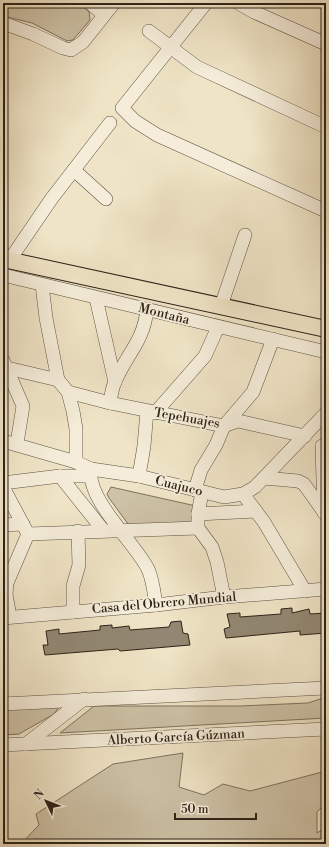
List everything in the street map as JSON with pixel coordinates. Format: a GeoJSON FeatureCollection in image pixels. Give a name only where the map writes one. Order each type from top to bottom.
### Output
{"type":"FeatureCollection","features":[{"type":"Feature","properties":{"kind":"main road","name":"Montaña"},"geometry":{"type":"LineString","coordinates":[[6,260],[326,329]]}},
{"type":"Feature","properties":{"kind":"street"},"geometry":{"type":"LineString","coordinates":[[90,3],[104,15]]}},
{"type":"Feature","properties":{"kind":"street"},"geometry":{"type":"LineString","coordinates":[[3,23],[71,50],[83,42],[114,3]]}},
{"type":"Feature","properties":{"kind":"street"},"geometry":{"type":"LineString","coordinates":[[206,3],[170,46],[122,108],[135,121],[156,135],[326,211]]}},
{"type":"Feature","properties":{"kind":"street"},"geometry":{"type":"LineString","coordinates":[[238,3],[254,12],[326,44]]}},
{"type":"Feature","properties":{"kind":"street"},"geometry":{"type":"LineString","coordinates":[[149,31],[203,70],[326,127]]}},
{"type":"Feature","properties":{"kind":"street"},"geometry":{"type":"LineString","coordinates":[[6,260],[110,124]]}},
{"type":"Feature","properties":{"kind":"street"},"geometry":{"type":"LineString","coordinates":[[74,170],[106,199]]}},
{"type":"Feature","properties":{"kind":"street"},"geometry":{"type":"LineString","coordinates":[[221,306],[245,235]]}},
{"type":"Feature","properties":{"kind":"street","name":"Montaña"},"geometry":{"type":"LineString","coordinates":[[3,275],[326,352]]}},
{"type":"Feature","properties":{"kind":"street"},"geometry":{"type":"LineString","coordinates":[[42,285],[46,318],[58,380],[68,392],[76,429],[76,462]]}},
{"type":"Feature","properties":{"kind":"street"},"geometry":{"type":"LineString","coordinates":[[96,298],[115,382]]}},
{"type":"Feature","properties":{"kind":"street"},"geometry":{"type":"LineString","coordinates":[[110,403],[115,382],[141,337],[146,321],[147,309]]}},
{"type":"Feature","properties":{"kind":"street"},"geometry":{"type":"LineString","coordinates":[[139,476],[151,412],[205,356],[218,327]]}},
{"type":"Feature","properties":{"kind":"street"},"geometry":{"type":"LineString","coordinates":[[224,597],[217,562],[212,548],[198,528],[201,470],[216,445],[224,426],[253,392],[273,339]]}},
{"type":"Feature","properties":{"kind":"street"},"geometry":{"type":"LineString","coordinates":[[4,365],[58,380]]}},
{"type":"Feature","properties":{"kind":"street"},"geometry":{"type":"LineString","coordinates":[[4,365],[23,406],[17,443]]}},
{"type":"Feature","properties":{"kind":"street","name":"Tepehuajes"},"geometry":{"type":"LineString","coordinates":[[68,392],[151,412],[224,426],[238,421],[304,437],[324,447]]}},
{"type":"Feature","properties":{"kind":"street","name":"Cuajuco"},"geometry":{"type":"LineString","coordinates":[[3,441],[17,443],[76,462],[91,472],[139,476],[224,497],[243,494],[264,478],[326,413]]}},
{"type":"Feature","properties":{"kind":"street"},"geometry":{"type":"LineString","coordinates":[[324,447],[325,514]]}},
{"type":"Feature","properties":{"kind":"street"},"geometry":{"type":"LineString","coordinates":[[3,483],[91,472],[94,489],[120,530],[148,569],[153,584],[156,605]]}},
{"type":"Feature","properties":{"kind":"street"},"geometry":{"type":"LineString","coordinates":[[60,476],[103,530]]}},
{"type":"Feature","properties":{"kind":"street"},"geometry":{"type":"LineString","coordinates":[[264,478],[298,481],[304,484],[325,514]]}},
{"type":"Feature","properties":{"kind":"street"},"geometry":{"type":"LineString","coordinates":[[3,488],[25,529],[7,583],[7,618]]}},
{"type":"Feature","properties":{"kind":"street"},"geometry":{"type":"LineString","coordinates":[[243,494],[264,522],[305,591]]}},
{"type":"Feature","properties":{"kind":"street"},"geometry":{"type":"LineString","coordinates":[[198,514],[256,511]]}},
{"type":"Feature","properties":{"kind":"street"},"geometry":{"type":"LineString","coordinates":[[3,525],[25,529],[78,531],[198,528]]}},
{"type":"Feature","properties":{"kind":"street"},"geometry":{"type":"LineString","coordinates":[[72,612],[72,586],[79,565],[78,531]]}},
{"type":"Feature","properties":{"kind":"street","name":"Casa del Obrero Mundial"},"geometry":{"type":"LineString","coordinates":[[7,618],[156,605],[224,597],[326,589]]}},
{"type":"Feature","properties":{"kind":"street"},"geometry":{"type":"LineString","coordinates":[[3,704],[326,688]]}},
{"type":"Feature","properties":{"kind":"street"},"geometry":{"type":"LineString","coordinates":[[26,744],[84,700]]}},
{"type":"Feature","properties":{"kind":"street","name":"Alberto García Gúzman"},"geometry":{"type":"LineString","coordinates":[[3,745],[326,729]]}},
{"type":"Feature","properties":{"kind":"shaded area"},"geometry":{"type":"Polygon","coordinates":[[[3,3],[79,3],[89,12],[90,20],[73,40],[67,41],[32,23],[3,16],[3,3]]]}},
{"type":"Feature","properties":{"kind":"shaded area"},"geometry":{"type":"Polygon","coordinates":[[[111,487],[196,506],[192,524],[131,528],[107,494],[111,487]]]}},
{"type":"Feature","properties":{"kind":"shaded area"},"geometry":{"type":"Polygon","coordinates":[[[326,697],[326,718],[60,733],[94,706],[240,706],[308,703],[326,697]]]}},
{"type":"Feature","properties":{"kind":"shaded area"},"geometry":{"type":"Polygon","coordinates":[[[59,707],[54,714],[19,734],[3,735],[3,710],[59,707]]]}},
{"type":"Feature","properties":{"kind":"shaded area"},"geometry":{"type":"Polygon","coordinates":[[[183,753],[179,787],[204,795],[223,784],[250,791],[326,771],[326,782],[323,794],[326,789],[326,803],[317,812],[317,833],[326,827],[326,844],[21,844],[39,825],[36,814],[113,764],[183,753]]]}},
{"type":"Feature","properties":{"kind":"building"},"geometry":{"type":"Polygon","coordinates":[[[292,608],[292,613],[309,609],[310,614],[326,613],[326,633],[300,635],[300,631],[226,638],[224,629],[230,627],[227,614],[240,613],[240,617],[281,614],[281,609],[292,608]]]}},
{"type":"Feature","properties":{"kind":"building"},"geometry":{"type":"Polygon","coordinates":[[[181,621],[183,633],[188,634],[190,645],[45,655],[43,645],[48,645],[46,631],[59,629],[59,634],[100,630],[100,626],[112,625],[112,628],[129,626],[130,630],[169,627],[171,622],[181,621]]]}}]}
